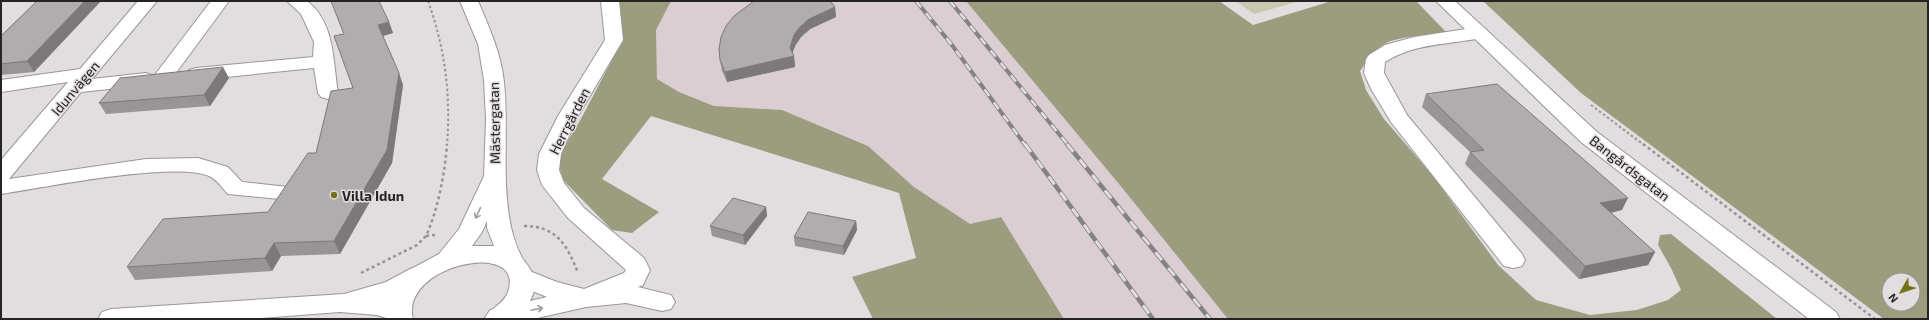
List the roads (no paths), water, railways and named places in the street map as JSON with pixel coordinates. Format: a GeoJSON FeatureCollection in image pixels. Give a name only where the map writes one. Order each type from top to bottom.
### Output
{"type":"FeatureCollection","features":[{"type":"Feature","properties":{"kind":"street","name":"Idunvägen"},"geometry":{"type":"LineString","coordinates":[[1,174],[148,1]]}},
{"type":"Feature","properties":{"kind":"street"},"geometry":{"type":"LineString","coordinates":[[163,77],[220,1]]}},
{"type":"Feature","properties":{"kind":"street"},"geometry":{"type":"LineString","coordinates":[[296,1],[309,11],[324,42],[323,61],[328,93]]}},
{"type":"Feature","properties":{"kind":"street","name":"Mästergatan"},"geometry":{"type":"LineString","coordinates":[[469,1],[487,44],[494,80],[496,119],[495,177],[499,228],[517,269]]}},
{"type":"Feature","properties":{"kind":"street","name":"Herrgården"},"geometry":{"type":"LineString","coordinates":[[586,298],[634,279],[638,270],[635,264],[576,213],[553,185],[548,170],[550,154],[568,116],[614,40],[610,1]]}},
{"type":"Feature","properties":{"kind":"street","name":"Bangårdsgatan"},"geometry":{"type":"LineString","coordinates":[[1445,1],[1589,137],[1827,319]]}},
{"type":"Feature","properties":{"kind":"street"},"geometry":{"type":"LineString","coordinates":[[1479,33],[1414,43],[1392,49],[1376,59],[1374,73],[1381,89],[1398,118],[1513,260]]}},
{"type":"Feature","properties":{"kind":"street"},"geometry":{"type":"LineString","coordinates":[[1,86],[81,80],[163,77],[290,66],[323,61]]}},
{"type":"Feature","properties":{"kind":"street"},"geometry":{"type":"LineString","coordinates":[[1,187],[146,166],[198,165],[220,172],[236,189],[280,192]]}},
{"type":"Feature","properties":{"kind":"street","name":"Mästergatan"},"geometry":{"type":"LineString","coordinates":[[448,260],[470,232],[495,177]]}},
{"type":"Feature","properties":{"kind":"street","name":"Mästergatan"},"geometry":{"type":"LineString","coordinates":[[398,316],[400,299],[408,285],[422,273],[448,260],[478,254],[496,255],[517,269]]}},
{"type":"Feature","properties":{"kind":"street"},"geometry":{"type":"LineString","coordinates":[[517,269],[550,289],[586,298]]}},
{"type":"Feature","properties":{"kind":"street"},"geometry":{"type":"LineString","coordinates":[[498,318],[506,312],[518,298],[523,283],[517,269]]}},
{"type":"Feature","properties":{"kind":"street"},"geometry":{"type":"LineString","coordinates":[[340,303],[394,289],[422,273]]}},
{"type":"Feature","properties":{"kind":"street"},"geometry":{"type":"LineString","coordinates":[[498,318],[586,298],[626,294],[662,302]]}},
{"type":"Feature","properties":{"kind":"street"},"geometry":{"type":"LineString","coordinates":[[112,319],[340,303],[377,306],[398,316]]}},
{"type":"Feature","properties":{"kind":"railway"},"geometry":{"type":"LineString","coordinates":[[916,1],[952,45],[1025,145]]}},
{"type":"Feature","properties":{"kind":"railway"},"geometry":{"type":"LineString","coordinates":[[950,1],[1068,145]]}},
{"type":"Feature","properties":{"kind":"railway"},"geometry":{"type":"LineString","coordinates":[[1025,144],[1153,319]]}},
{"type":"Feature","properties":{"kind":"railway"},"geometry":{"type":"LineString","coordinates":[[1067,144],[1210,319]]}},
{"type":"Feature","properties":{"kind":"place","name":"Villa Idun"},"geometry":{"type":"Point","coordinates":[334,195]}}]}
